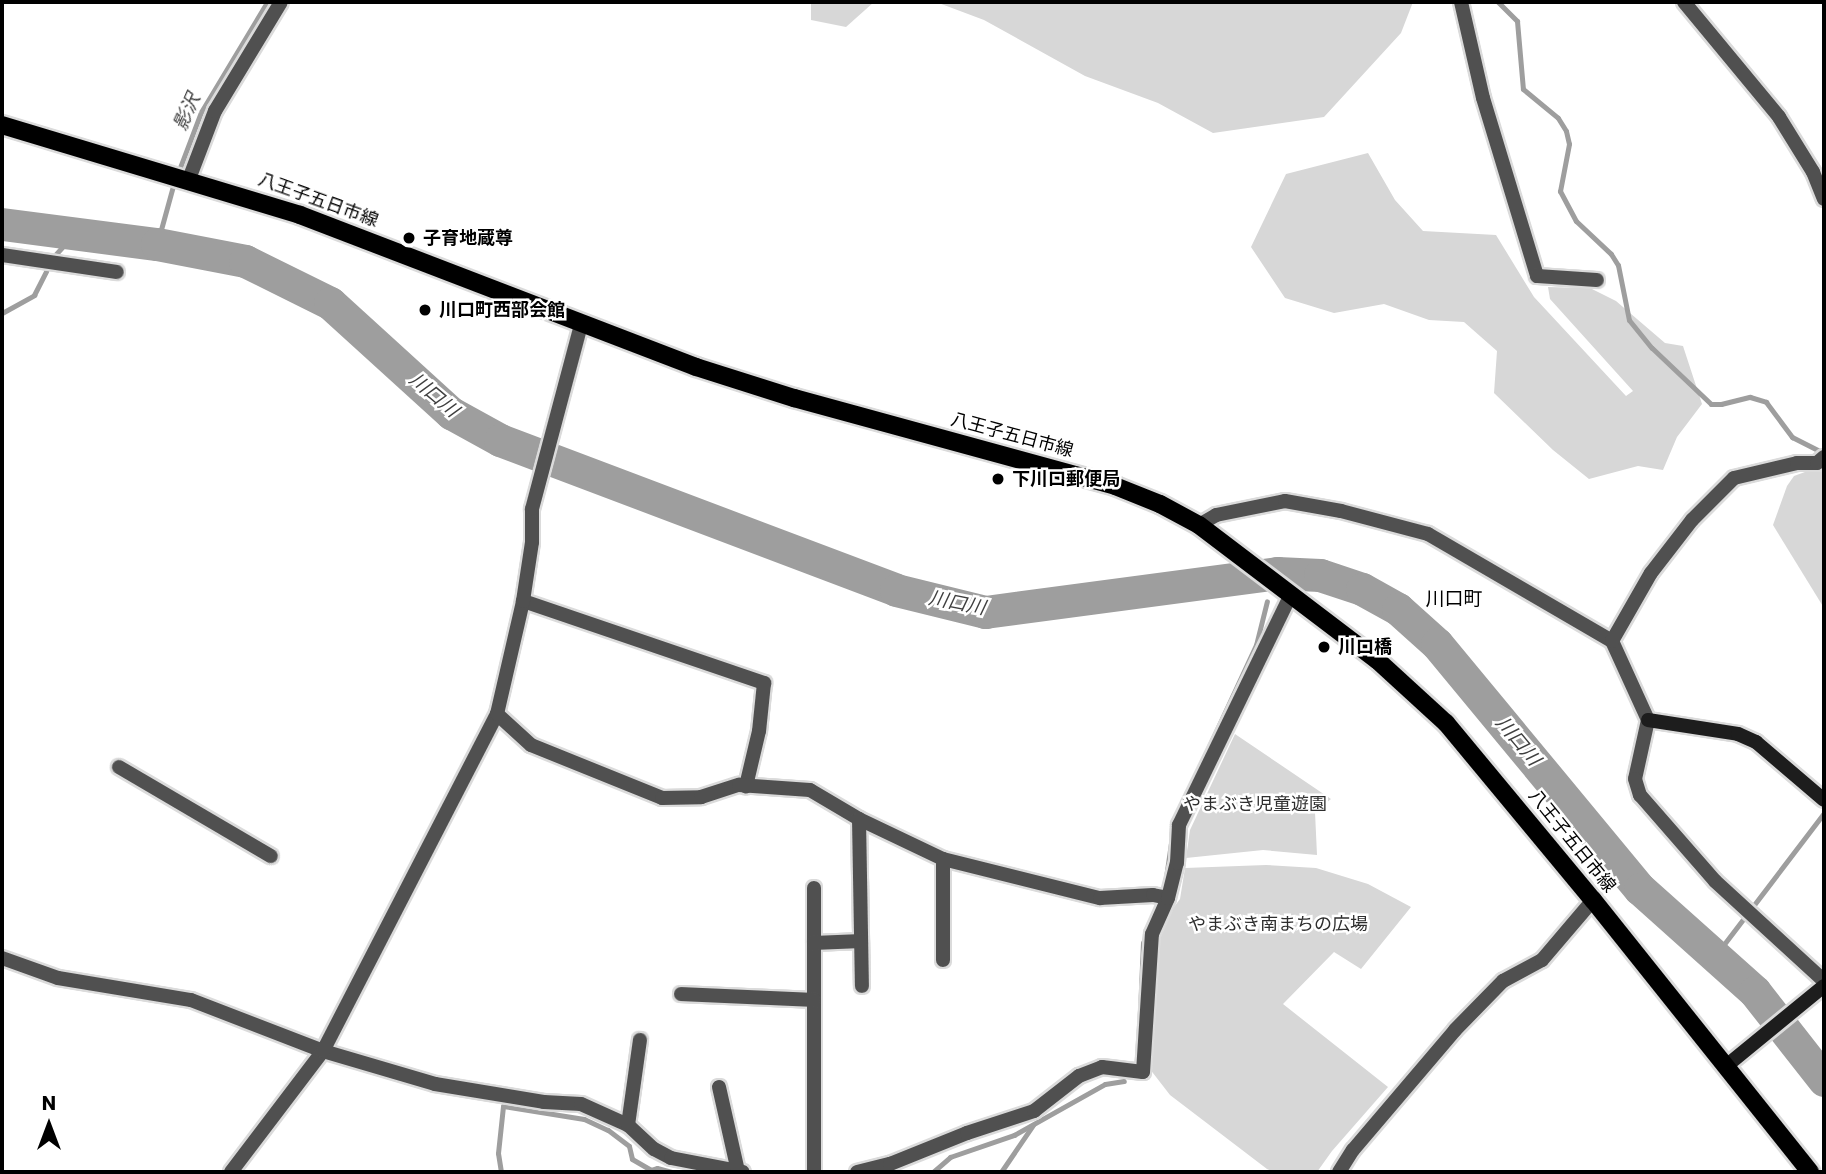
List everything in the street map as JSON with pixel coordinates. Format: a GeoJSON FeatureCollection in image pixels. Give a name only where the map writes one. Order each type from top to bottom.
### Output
{"type":"FeatureCollection","features":[{"type":"Feature","properties":{"kind":"main road","name":"八王子五日市線"},"geometry":{"type":"LineString","coordinates":[[2,125],[189,179],[322,223],[656,354],[772,391],[1115,486],[1160,504],[1206,530],[1377,660],[1446,723],[1810,1172]]}},
{"type":"Feature","properties":{"kind":"street"},"geometry":{"type":"LineString","coordinates":[[189,179],[215,111],[281,2]]}},
{"type":"Feature","properties":{"kind":"street"},"geometry":{"type":"LineString","coordinates":[[1461,2],[1483,98],[1537,276],[1597,280]]}},
{"type":"Feature","properties":{"kind":"street"},"geometry":{"type":"LineString","coordinates":[[1684,2],[1779,117],[1813,172],[1824,199]]}},
{"type":"Feature","properties":{"kind":"street"},"geometry":{"type":"LineString","coordinates":[[2,255],[117,272]]}},
{"type":"Feature","properties":{"kind":"street"},"geometry":{"type":"LineString","coordinates":[[231,1172],[323,1051],[497,714],[523,601],[532,542],[532,509],[581,325]]}},
{"type":"Feature","properties":{"kind":"street"},"geometry":{"type":"LineString","coordinates":[[1612,641],[1651,573],[1692,520],[1734,478],[1820,460]]}},
{"type":"Feature","properties":{"kind":"street"},"geometry":{"type":"LineString","coordinates":[[1206,530],[1216,515],[1285,501],[1341,511],[1428,534],[1612,641],[1648,720],[1635,779],[1640,795],[1715,881],[1755,914],[1820,987],[1725,1067]]}},
{"type":"Feature","properties":{"kind":"street"},"geometry":{"type":"LineString","coordinates":[[857,1172],[890,1164],[967,1133],[1034,1111],[1079,1076],[1102,1067],[1143,1072],[1152,934],[1168,898],[1177,863],[1179,825],[1291,594]]}},
{"type":"Feature","properties":{"kind":"street"},"geometry":{"type":"LineString","coordinates":[[523,601],[764,683],[759,731],[746,786]]}},
{"type":"Feature","properties":{"kind":"street"},"geometry":{"type":"LineString","coordinates":[[497,714],[531,745],[662,798],[701,797],[746,786],[810,790],[859,819],[943,859],[1100,898],[1153,895],[1168,898]]}},
{"type":"Feature","properties":{"kind":"street"},"geometry":{"type":"LineString","coordinates":[[1648,720],[1747,738],[1824,800]]}},
{"type":"Feature","properties":{"kind":"street"},"geometry":{"type":"LineString","coordinates":[[119,768],[271,856]]}},
{"type":"Feature","properties":{"kind":"street"},"geometry":{"type":"LineString","coordinates":[[859,819],[862,986]]}},
{"type":"Feature","properties":{"kind":"street"},"geometry":{"type":"LineString","coordinates":[[943,859],[943,960]]}},
{"type":"Feature","properties":{"kind":"street"},"geometry":{"type":"LineString","coordinates":[[814,888],[814,1172]]}},
{"type":"Feature","properties":{"kind":"street"},"geometry":{"type":"LineString","coordinates":[[1339,1172],[1353,1150],[1455,1030],[1503,981],[1542,960],[1592,900]]}},
{"type":"Feature","properties":{"kind":"street"},"geometry":{"type":"LineString","coordinates":[[814,943],[861,941]]}},
{"type":"Feature","properties":{"kind":"street"},"geometry":{"type":"LineString","coordinates":[[2,958],[58,978],[191,1000],[323,1051],[435,1084],[544,1102],[581,1104],[628,1125],[653,1149],[671,1158],[740,1172],[719,1087]]}},
{"type":"Feature","properties":{"kind":"street"},"geometry":{"type":"LineString","coordinates":[[681,994],[814,1000]]}},
{"type":"Feature","properties":{"kind":"street"},"geometry":{"type":"LineString","coordinates":[[628,1125],[640,1040]]}},
{"type":"Feature","properties":{"kind":"green space"},"geometry":{"type":"Polygon","coordinates":[[[811,2],[874,2],[846,27],[811,20],[811,2]]]}},
{"type":"Feature","properties":{"kind":"green space"},"geometry":{"type":"Polygon","coordinates":[[[936,2],[1413,2],[1401,33],[1324,117],[1213,133],[1158,103],[1085,76],[984,20],[936,2]]]}},
{"type":"Feature","properties":{"kind":"green space"},"geometry":{"type":"Polygon","coordinates":[[[1368,153],[1395,200],[1423,231],[1496,235],[1534,297],[1626,396],[1633,391],[1550,299],[1548,287],[1590,288],[1616,301],[1665,343],[1683,346],[1702,404],[1677,437],[1663,470],[1638,466],[1589,479],[1553,450],[1494,393],[1497,351],[1464,322],[1429,320],[1384,304],[1334,313],[1285,298],[1251,247],[1286,174],[1368,153]]]}},
{"type":"Feature","properties":{"kind":"green space"},"geometry":{"type":"Polygon","coordinates":[[[1824,465],[1824,608],[1773,525],[1787,486],[1794,476],[1824,465]]]}},
{"type":"Feature","properties":{"kind":"green space","name":"やまぶき児童遊園"},"geometry":{"type":"Polygon","coordinates":[[[1235,734],[1331,799],[1315,812],[1317,855],[1263,850],[1186,858],[1190,830],[1235,734]]]}},
{"type":"Feature","properties":{"kind":"green space","name":"やまぶき南まちの広場"},"geometry":{"type":"Polygon","coordinates":[[[1266,865],[1316,868],[1368,884],[1411,907],[1361,969],[1334,952],[1283,1004],[1388,1087],[1317,1172],[1274,1172],[1267,1169],[1170,1095],[1146,1064],[1156,931],[1180,899],[1185,868],[1266,865]]]}},
{"type":"Feature","properties":{"kind":"waterway","name":"影沢"},"geometry":{"type":"LineString","coordinates":[[157,244],[173,186],[201,112],[267,2]]}},
{"type":"Feature","properties":{"kind":"waterway"},"geometry":{"type":"LineString","coordinates":[[1498,2],[1517,21],[1523,89],[1558,118],[1566,131],[1569,144],[1560,191],[1576,221],[1611,254],[1618,265],[1629,320],[1652,348],[1711,404],[1750,397],[1766,402],[1792,437],[1824,453]]}},
{"type":"Feature","properties":{"kind":"waterway","name":"川口川"},"geometry":{"type":"LineString","coordinates":[[2,224],[157,244],[245,261],[330,303],[451,413],[500,440],[896,590],[985,612],[1277,573],[1320,575],[1362,589],[1398,609],[1437,644],[1640,889],[1755,992],[1824,1080]]}},
{"type":"Feature","properties":{"kind":"waterway"},"geometry":{"type":"LineString","coordinates":[[56,254],[74,234]]}},
{"type":"Feature","properties":{"kind":"waterway"},"geometry":{"type":"LineString","coordinates":[[2,313],[34,295],[46,271]]}},
{"type":"Feature","properties":{"kind":"waterway"},"geometry":{"type":"LineString","coordinates":[[1206,753],[1256,645],[1267,601]]}},
{"type":"Feature","properties":{"kind":"waterway"},"geometry":{"type":"LineString","coordinates":[[1715,956],[1824,813]]}},
{"type":"Feature","properties":{"kind":"waterway"},"geometry":{"type":"LineString","coordinates":[[1165,884],[1174,822]]}},
{"type":"Feature","properties":{"kind":"waterway"},"geometry":{"type":"LineString","coordinates":[[1139,1034],[1143,943],[1154,913]]}},
{"type":"Feature","properties":{"kind":"waterway"},"geometry":{"type":"LineString","coordinates":[[933,1172],[950,1157],[1014,1135],[1105,1084],[1124,1081]]}},
{"type":"Feature","properties":{"kind":"waterway"},"geometry":{"type":"LineString","coordinates":[[501,1172],[498,1153],[503,1106],[584,1119],[608,1130],[629,1146],[632,1159],[651,1170],[657,1168],[672,1172]]}},
{"type":"Feature","properties":{"kind":"waterway"},"geometry":{"type":"LineString","coordinates":[[1001,1172],[1033,1125]]}},
{"type":"Feature","properties":{"kind":"place","name":"子育地蔵尊"},"geometry":{"type":"Point","coordinates":[409,238]}},
{"type":"Feature","properties":{"kind":"place","name":"川口町西部会館"},"geometry":{"type":"Point","coordinates":[425,310]}},
{"type":"Feature","properties":{"kind":"place","name":"下川口郵便局"},"geometry":{"type":"Point","coordinates":[998,479]}},
{"type":"Feature","properties":{"kind":"place","name":"川口橋"},"geometry":{"type":"Point","coordinates":[1324,647]}},
{"type":"Feature","properties":{"kind":"district","name":"川口町"},"geometry":{"type":"Point","coordinates":[1454,599]}}]}
